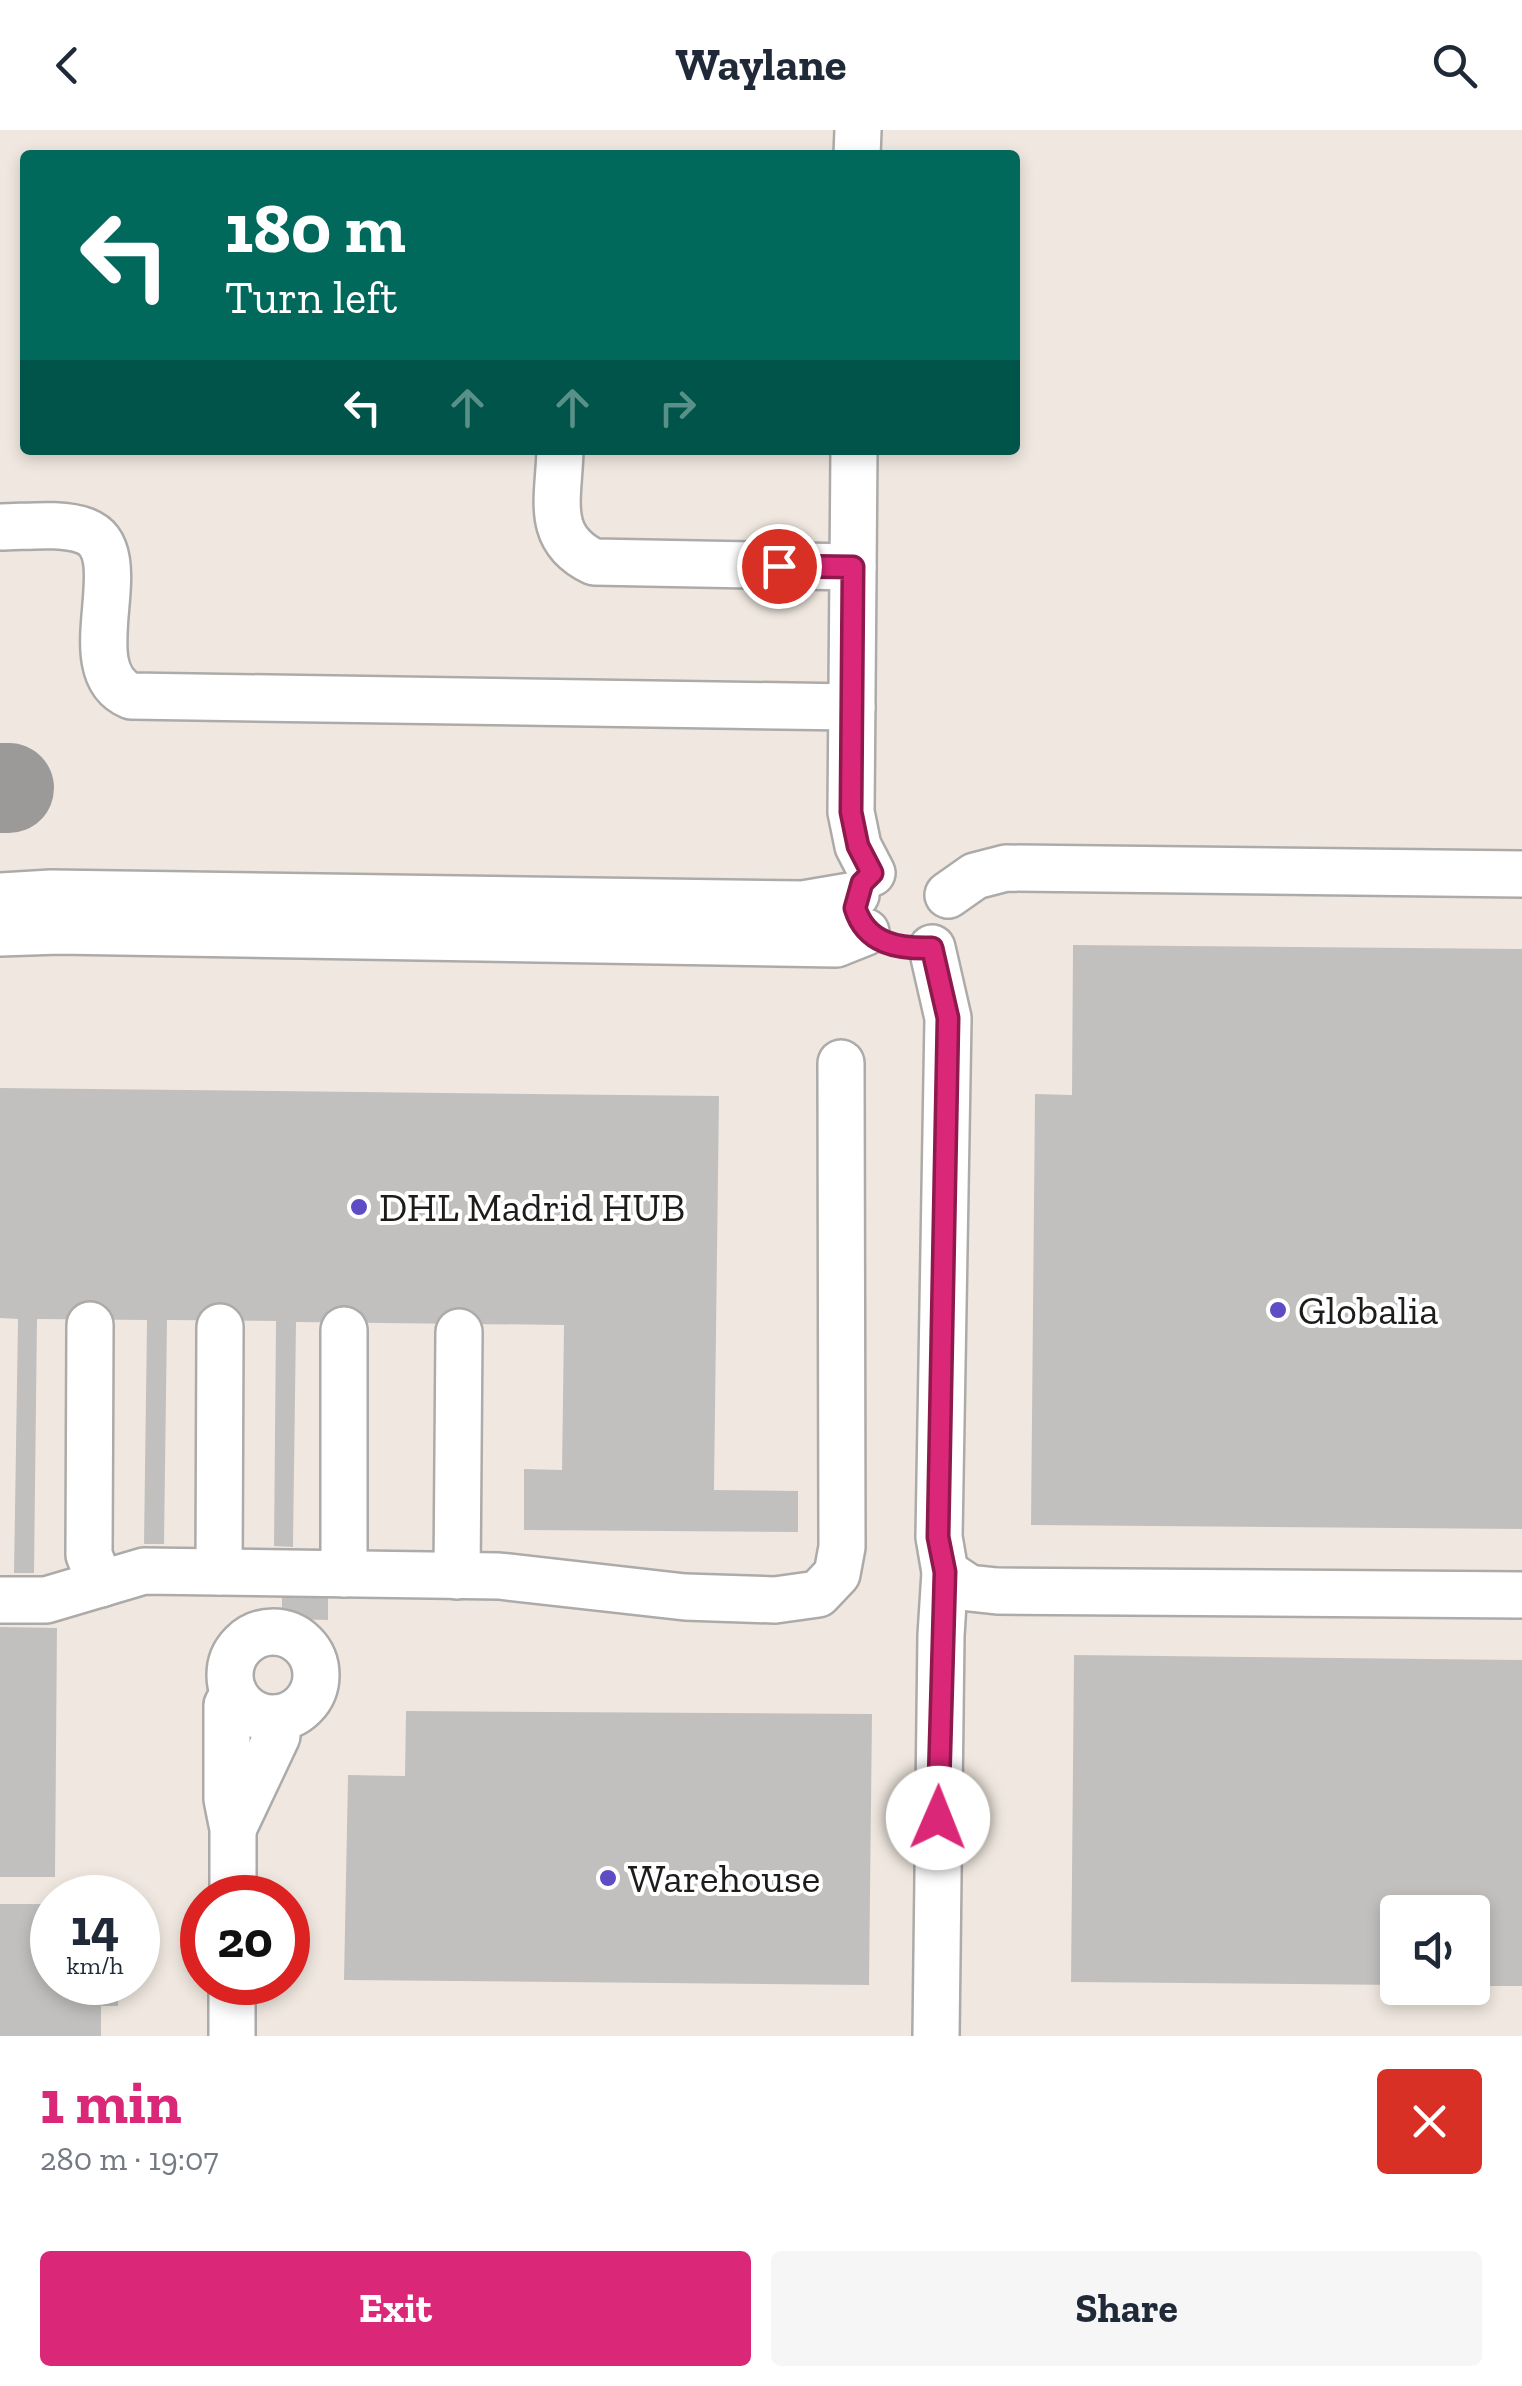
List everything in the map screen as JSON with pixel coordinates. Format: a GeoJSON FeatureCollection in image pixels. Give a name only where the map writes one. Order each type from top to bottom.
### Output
{"type":"FeatureCollection","features":[{"type":"Feature","properties":{"kind":"lane"},"geometry":{"type":"LineString","coordinates":[[560,455],[559,530],[575,553],[594,562],[853,567]]}},
{"type":"Feature","properties":{"kind":"lane"},"geometry":{"type":"LineString","coordinates":[[0,933],[58,930],[836,944],[865,900],[888,870],[912,872],[935,882],[948,895],[952,928],[932,948],[902,948],[865,900],[851,812],[854,455]]}},
{"type":"Feature","properties":{"kind":"lane"},"geometry":{"type":"LineString","coordinates":[[0,527],[76,528],[100,544],[106,563],[107,673],[120,691],[132,696],[852,707]]}},
{"type":"Feature","properties":{"kind":"lane"},"geometry":{"type":"LineString","coordinates":[[948,895],[975,876],[1006,868],[1522,874]]}},
{"type":"Feature","properties":{"kind":"lane"},"geometry":{"type":"LineString","coordinates":[[0,896],[804,904],[865,900]]}},
{"type":"Feature","properties":{"kind":"lane"},"geometry":{"type":"LineString","coordinates":[[932,948],[948,1018],[938,1537],[945,1572],[936,2036]]}},
{"type":"Feature","properties":{"kind":"lane"},"geometry":{"type":"LineString","coordinates":[[0,1600],[46,1600],[144,1571],[499,1576],[685,1597],[775,1600],[818,1594],[837,1574],[842,1548],[841,1062]]}},
{"type":"Feature","properties":{"kind":"lane"},"geometry":{"type":"LineString","coordinates":[[90,1325],[90,1555],[101,1584]]}},
{"type":"Feature","properties":{"kind":"lane"},"geometry":{"type":"LineString","coordinates":[[220,1326],[240,1572],[256,1639]]}},
{"type":"Feature","properties":{"kind":"lane"},"geometry":{"type":"LineString","coordinates":[[344,1330],[344,1574]]}},
{"type":"Feature","properties":{"kind":"lane"},"geometry":{"type":"LineString","coordinates":[[457,1576],[459,1332]]}},
{"type":"Feature","properties":{"kind":"lane"},"geometry":{"type":"LineString","coordinates":[[945,1572],[969,1588],[997,1591],[1522,1596]]}},
{"type":"Feature","properties":{"kind":"lane"},"geometry":{"type":"LineString","coordinates":[[287,1634],[301,1642],[312,1656],[314,1688],[294,1712],[278,1718],[260,1716],[245,1707],[234,1693],[232,1661],[256,1639],[287,1634]]}},
{"type":"Feature","properties":{"kind":"lane"},"geometry":{"type":"LineString","coordinates":[[233,1875],[227,1724],[228,1705],[234,1693]]}},
{"type":"Feature","properties":{"kind":"lane"},"geometry":{"type":"LineString","coordinates":[[233,1829],[277,1736],[278,1718]]}},
{"type":"Feature","properties":{"kind":"lane"},"geometry":{"type":"LineString","coordinates":[[232,2005],[232,2036]]}},
{"type":"Feature","properties":{"kind":"shaded area"},"geometry":{"type":"Polygon","coordinates":[[[0,130],[1522,130],[1522,2036],[0,2036],[0,130]]]}},
{"type":"Feature","properties":{"kind":"building","name":"Globalia"},"geometry":{"type":"Polygon","coordinates":[[[1073,945],[1522,949],[1522,1529],[1031,1525],[1035,1094],[1072,1095],[1073,945]]]}},
{"type":"Feature","properties":{"kind":"building","name":"DHL Madrid HUB"},"geometry":{"type":"Polygon","coordinates":[[[0,1088],[719,1096],[714,1490],[798,1491],[798,1532],[524,1530],[524,1469],[562,1470],[564,1325],[296,1322],[293,1547],[274,1546],[276,1321],[167,1320],[164,1544],[144,1544],[147,1320],[37,1319],[34,1573],[14,1573],[18,1319],[0,1318],[0,1088]]]}},
{"type":"Feature","properties":{"kind":"building"},"geometry":{"type":"Polygon","coordinates":[[[282,1595],[328,1595],[328,1620],[282,1619],[282,1595]]]}},
{"type":"Feature","properties":{"kind":"building"},"geometry":{"type":"Polygon","coordinates":[[[0,1627],[57,1628],[55,1875],[0,1877],[0,1627]]]}},
{"type":"Feature","properties":{"kind":"building"},"geometry":{"type":"Polygon","coordinates":[[[1074,1655],[1522,1660],[1522,1986],[1490,1986],[1490,1895],[1380,1895],[1380,1985],[1071,1982],[1074,1655]]]}},
{"type":"Feature","properties":{"kind":"building","name":"Warehouse"},"geometry":{"type":"Polygon","coordinates":[[[406,1711],[872,1714],[869,1985],[344,1980],[348,1775],[405,1776],[406,1711]]]}},
{"type":"Feature","properties":{"kind":"building"},"geometry":{"type":"Polygon","coordinates":[[[0,1904],[30,1904],[30,2005],[118,2006],[101,2006],[101,2036],[0,2036],[0,1904]]]}},
{"type":"Feature","properties":{"kind":"taxiway"},"geometry":{"type":"LineString","coordinates":[[0,788],[9,788]]}},
{"type":"Feature","properties":{"kind":"place","name":"DHL Madrid HUB"},"geometry":{"type":"Point","coordinates":[359,1207]}},
{"type":"Feature","properties":{"kind":"place","name":"Globalia"},"geometry":{"type":"Point","coordinates":[1278,1310]}},
{"type":"Feature","properties":{"kind":"place","name":"Warehouse"},"geometry":{"type":"Point","coordinates":[608,1878]}},
{"type":"Feature","properties":{"kind":"route"},"geometry":{"type":"LineString","coordinates":[[779,566],[853,567],[851,812],[858,846],[872,873],[856,895],[855,908],[866,932],[883,942],[902,948],[932,948],[948,1018],[938,1537],[945,1572],[938,1818]]}}]}
